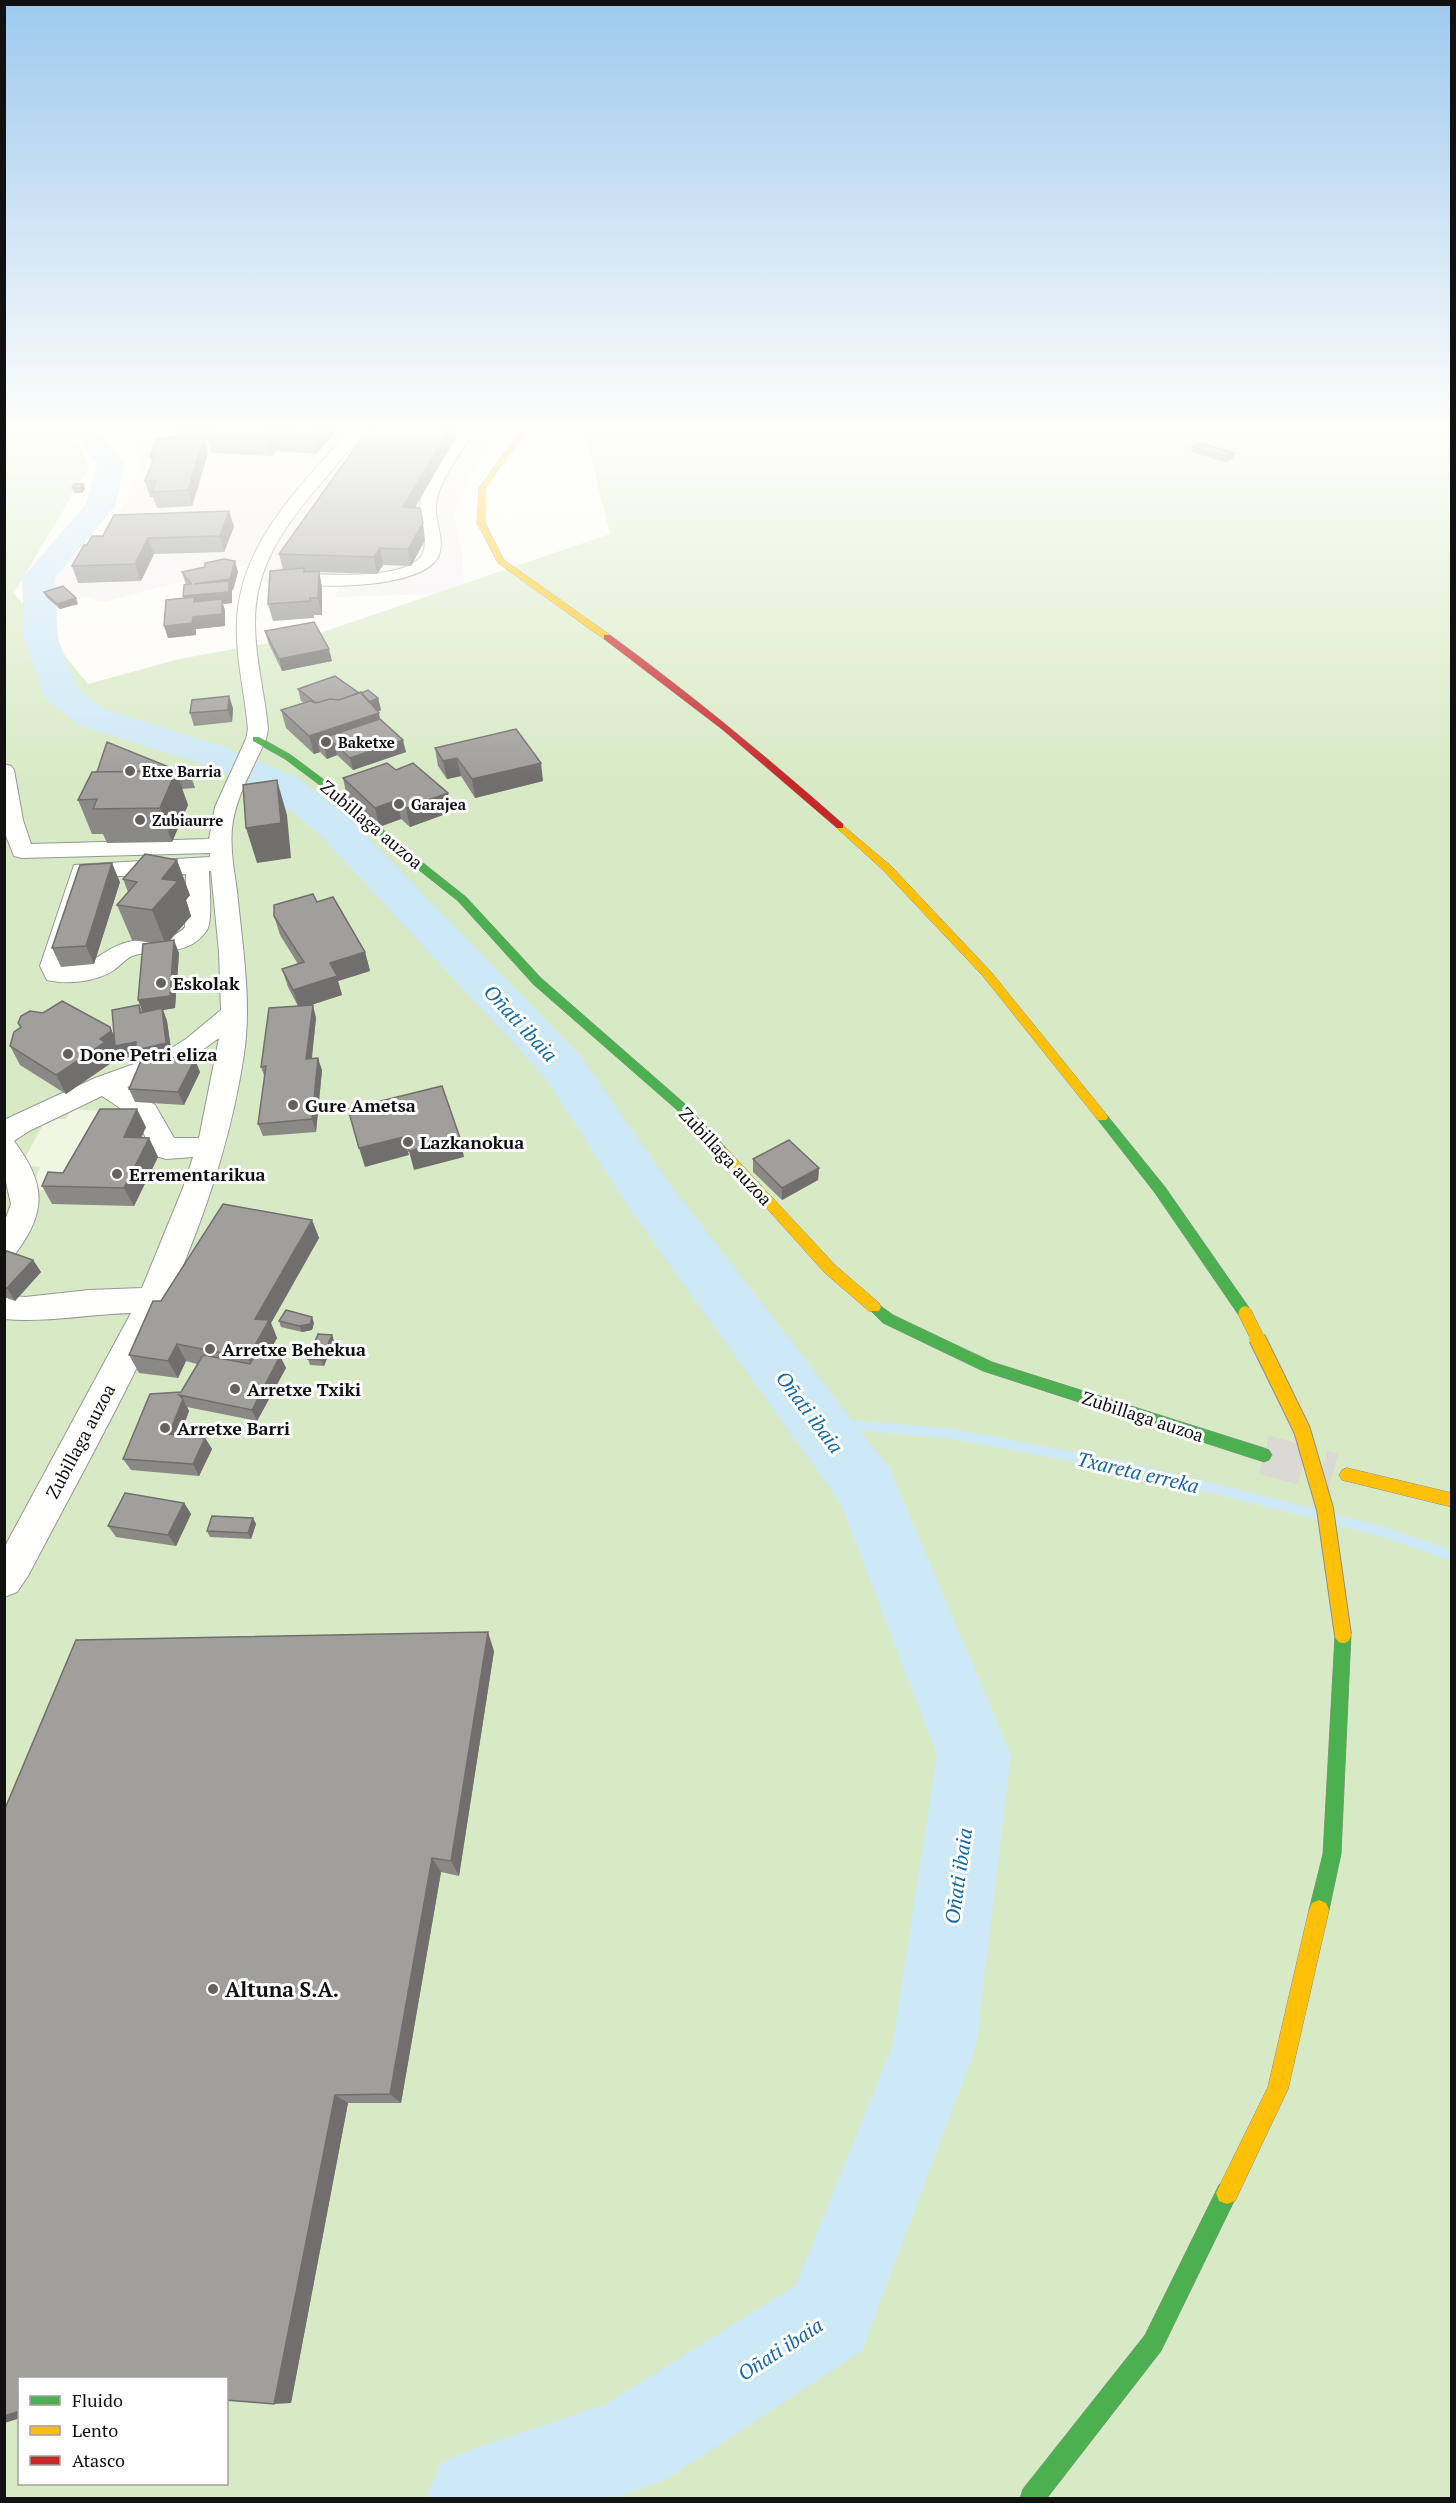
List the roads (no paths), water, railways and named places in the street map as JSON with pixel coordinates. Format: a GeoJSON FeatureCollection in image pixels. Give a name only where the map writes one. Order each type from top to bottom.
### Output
{"type":"FeatureCollection","features":[{"type":"Feature","properties":{"kind":"main road"},"geometry":{"type":"LineString","coordinates":[[492,545],[501,561],[663,676],[763,757],[887,868],[987,974],[1160,1190],[1245,1313],[1305,1441],[1325,1509],[1343,1635],[1332,1854],[1278,2089],[1153,2343],[1032,2499]]}},
{"type":"Feature","properties":{"kind":"main road","name":"Zubillaga auzoa"},"geometry":{"type":"LineString","coordinates":[[256,739],[288,757],[332,790],[399,849],[462,899],[537,981],[680,1106],[830,1269],[888,1319],[988,1367],[1263,1455]]}},
{"type":"Feature","properties":{"kind":"main road"},"geometry":{"type":"LineString","coordinates":[[1347,1475],[1452,1500]]}},
{"type":"Feature","properties":{"kind":"street","name":"Zubillaga auzoa"},"geometry":{"type":"LineString","coordinates":[[4,1580],[15,1564],[153,1300],[199,1188],[211,1147],[231,1052],[234,1012],[234,986],[221,825],[256,739],[256,702],[246,622],[252,575],[267,545]]}},
{"type":"Feature","properties":{"kind":"street"},"geometry":{"type":"LineString","coordinates":[[252,575],[380,578],[402,575],[420,567],[429,558],[432,545]]}},
{"type":"Feature","properties":{"kind":"street"},"geometry":{"type":"LineString","coordinates":[[4,770],[12,820],[22,851],[131,846],[222,854]]}},
{"type":"Feature","properties":{"kind":"street"},"geometry":{"type":"LineString","coordinates":[[198,865],[197,927],[194,933],[165,946],[124,951],[104,966],[78,975],[56,974],[52,966],[82,870],[135,880],[198,865],[222,854]]}},
{"type":"Feature","properties":{"kind":"street"},"geometry":{"type":"LineString","coordinates":[[124,951],[125,924]]}},
{"type":"Feature","properties":{"kind":"street"},"geometry":{"type":"LineString","coordinates":[[4,1134],[19,1124],[104,1084],[171,1060],[195,1045],[234,1012]]}},
{"type":"Feature","properties":{"kind":"street"},"geometry":{"type":"LineString","coordinates":[[104,1084],[145,1112],[166,1149],[196,1147]]}},
{"type":"Feature","properties":{"kind":"street"},"geometry":{"type":"LineString","coordinates":[[4,1148],[18,1170],[25,1211],[4,1246]]}},
{"type":"Feature","properties":{"kind":"street"},"geometry":{"type":"LineString","coordinates":[[4,1307],[25,1309],[89,1302],[153,1300]]}},
{"type":"Feature","properties":{"kind":"waterway","name":"Oñati ibaia"},"geometry":{"type":"LineString","coordinates":[[67,545],[38,578],[41,639],[61,693],[91,717],[215,756],[283,785],[335,827],[563,1067],[650,1197],[867,1489],[974,1755],[934,2047],[829,2318],[632,2444],[476,2498]]}},
{"type":"Feature","properties":{"kind":"waterway","name":"Txareta erreka"},"geometry":{"type":"LineString","coordinates":[[817,1422],[953,1434],[1132,1468],[1315,1514]]}},
{"type":"Feature","properties":{"kind":"waterway","name":"Txareta erreka"},"geometry":{"type":"LineString","coordinates":[[1337,1520],[1384,1532],[1452,1556]]}},
{"type":"Feature","properties":{"kind":"tunnel"},"geometry":{"type":"LineString","coordinates":[[1264,1455],[1333,1473]]}},
{"type":"Feature","properties":{"kind":"place","name":"Baketxe"},"geometry":{"type":"Point","coordinates":[326,742]}},
{"type":"Feature","properties":{"kind":"place","name":"Etxe Barria"},"geometry":{"type":"Point","coordinates":[130,771]}},
{"type":"Feature","properties":{"kind":"place","name":"Garajea"},"geometry":{"type":"Point","coordinates":[399,804]}},
{"type":"Feature","properties":{"kind":"place","name":"Zubiaurre"},"geometry":{"type":"Point","coordinates":[140,820]}},
{"type":"Feature","properties":{"kind":"place","name":"Eskolak"},"geometry":{"type":"Point","coordinates":[161,983]}},
{"type":"Feature","properties":{"kind":"place","name":"Done Petri eliza"},"geometry":{"type":"Point","coordinates":[68,1054]}},
{"type":"Feature","properties":{"kind":"place","name":"Gure Ametsa"},"geometry":{"type":"Point","coordinates":[293,1105]}},
{"type":"Feature","properties":{"kind":"place","name":"Lazkanokua"},"geometry":{"type":"Point","coordinates":[408,1142]}},
{"type":"Feature","properties":{"kind":"place","name":"Errementarikua"},"geometry":{"type":"Point","coordinates":[117,1174]}},
{"type":"Feature","properties":{"kind":"place","name":"Arretxe Behekua"},"geometry":{"type":"Point","coordinates":[210,1349]}},
{"type":"Feature","properties":{"kind":"place","name":"Arretxe Txiki"},"geometry":{"type":"Point","coordinates":[235,1389]}},
{"type":"Feature","properties":{"kind":"place","name":"Arretxe Barri"},"geometry":{"type":"Point","coordinates":[165,1428]}},
{"type":"Feature","properties":{"kind":"place","name":"Altuna S.A."},"geometry":{"type":"Point","coordinates":[213,1989]}}]}
